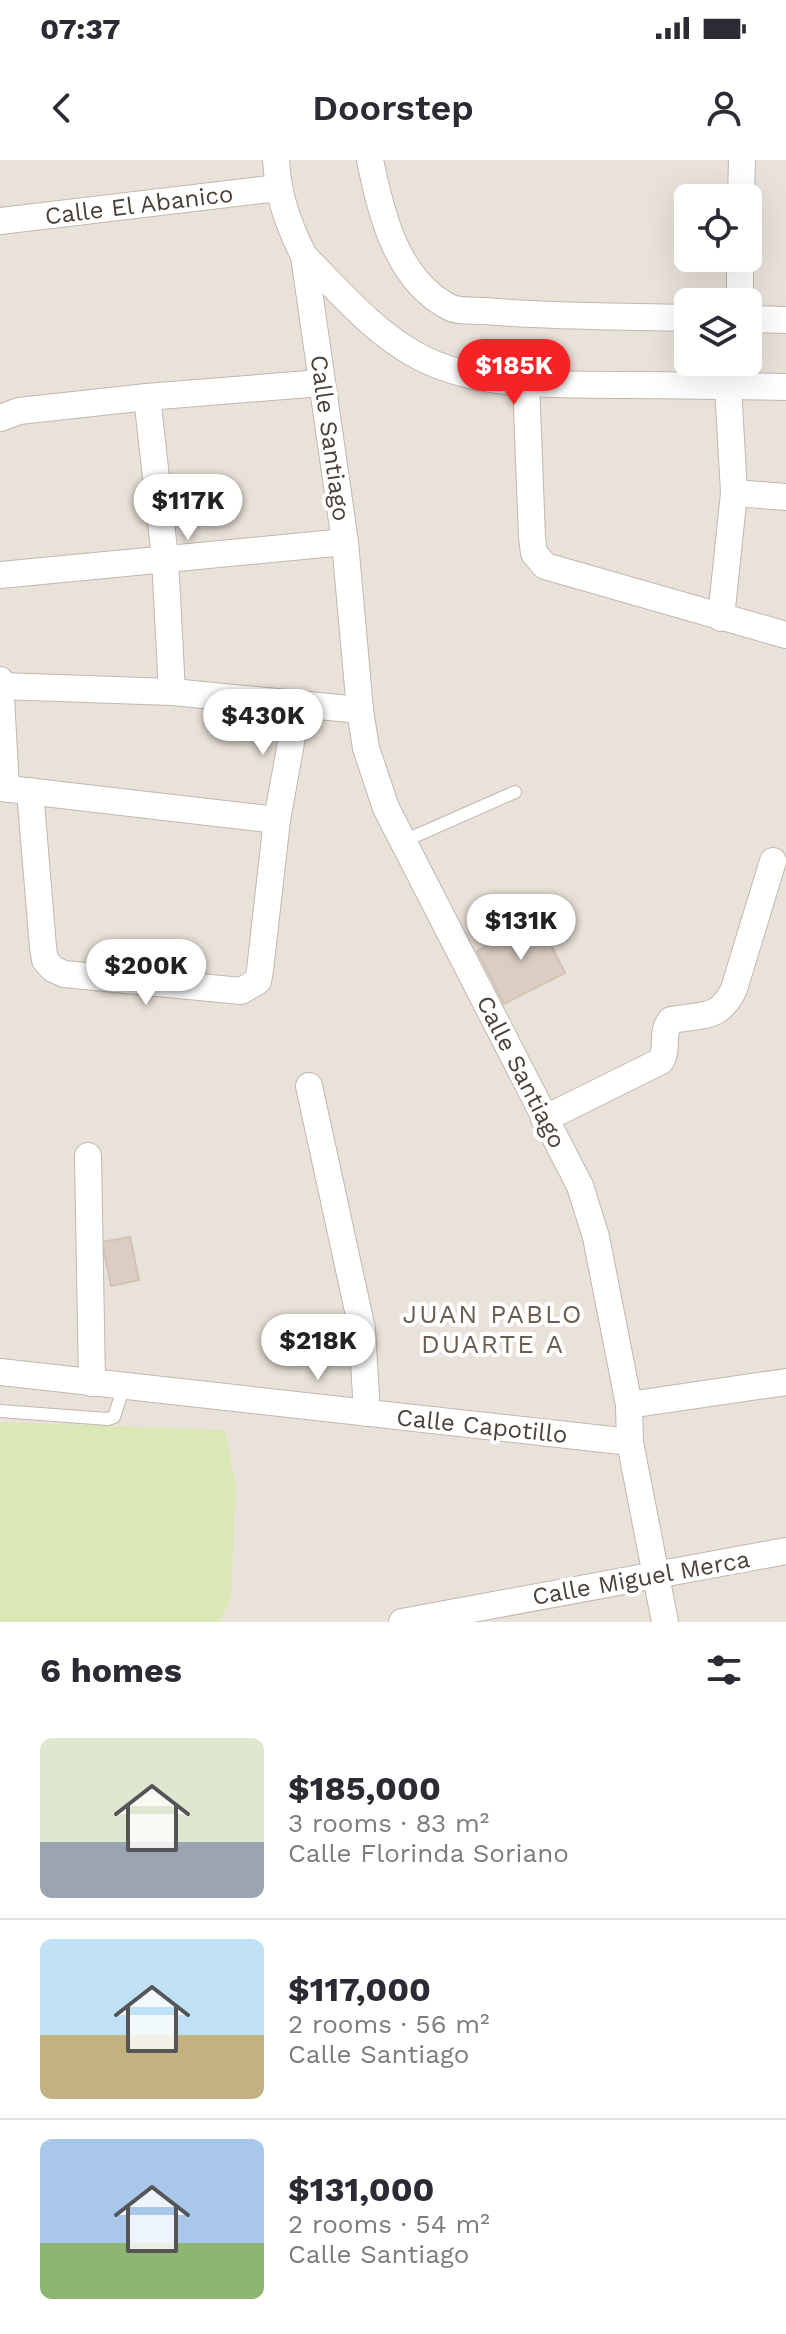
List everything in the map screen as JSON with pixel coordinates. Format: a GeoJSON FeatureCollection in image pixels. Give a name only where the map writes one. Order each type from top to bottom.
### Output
{"type":"FeatureCollection","features":[{"type":"Feature","properties":{"kind":"street","name":"Calle Santiago"},"geometry":{"type":"LineString","coordinates":[[276,160],[278,188],[289,226],[304,256],[345,542],[366,748],[386,808],[580,1186],[596,1237],[629,1405],[630,1442],[665,1622]]}},
{"type":"Feature","properties":{"kind":"street"},"geometry":{"type":"LineString","coordinates":[[370,160],[394,247],[419,283],[450,308],[501,313],[674,318]]}},
{"type":"Feature","properties":{"kind":"street"},"geometry":{"type":"LineString","coordinates":[[741,184],[742,160]]}},
{"type":"Feature","properties":{"kind":"street","name":"Calle El Abanico"},"geometry":{"type":"LineString","coordinates":[[0,221],[278,188]]}},
{"type":"Feature","properties":{"kind":"street"},"geometry":{"type":"LineString","coordinates":[[304,256],[360,313],[392,340],[418,357],[447,369],[526,383],[786,387]]}},
{"type":"Feature","properties":{"kind":"street"},"geometry":{"type":"LineString","coordinates":[[762,319],[786,320]]}},
{"type":"Feature","properties":{"kind":"street"},"geometry":{"type":"LineString","coordinates":[[0,418],[19,411],[147,397],[321,383]]}},
{"type":"Feature","properties":{"kind":"street"},"geometry":{"type":"LineString","coordinates":[[526,383],[530,518],[534,553],[538,561],[545,566],[786,635]]}},
{"type":"Feature","properties":{"kind":"street"},"geometry":{"type":"LineString","coordinates":[[721,618],[734,493],[728,386]]}},
{"type":"Feature","properties":{"kind":"street"},"geometry":{"type":"LineString","coordinates":[[147,397],[165,558],[172,692]]}},
{"type":"Feature","properties":{"kind":"street"},"geometry":{"type":"LineString","coordinates":[[734,493],[786,497]]}},
{"type":"Feature","properties":{"kind":"street"},"geometry":{"type":"LineString","coordinates":[[0,575],[345,542]]}},
{"type":"Feature","properties":{"kind":"street"},"geometry":{"type":"LineString","coordinates":[[298,704],[277,820],[258,981],[241,991],[225,991],[81,976],[53,969],[45,960],[12,789],[0,683],[172,692],[298,704],[360,710]]}},
{"type":"Feature","properties":{"kind":"street"},"geometry":{"type":"LineString","coordinates":[[12,789],[277,820]]}},
{"type":"Feature","properties":{"kind":"street"},"geometry":{"type":"LineString","coordinates":[[544,1119],[661,1061],[665,1028],[671,1020],[710,1015],[726,1005],[734,989],[773,861]]}},
{"type":"Feature","properties":{"kind":"street"},"geometry":{"type":"LineString","coordinates":[[309,1086],[362,1329],[367,1413]]}},
{"type":"Feature","properties":{"kind":"street"},"geometry":{"type":"LineString","coordinates":[[88,1156],[92,1383]]}},
{"type":"Feature","properties":{"kind":"street","name":"Calle Capotillo"},"geometry":{"type":"LineString","coordinates":[[0,1372],[630,1442]]}},
{"type":"Feature","properties":{"kind":"street"},"geometry":{"type":"LineString","coordinates":[[629,1405],[786,1382]]}},
{"type":"Feature","properties":{"kind":"street","name":"Calle Miguel Merca"},"geometry":{"type":"LineString","coordinates":[[402,1622],[786,1551]]}},
{"type":"Feature","properties":{"kind":"lane"},"geometry":{"type":"LineString","coordinates":[[404,841],[515,792]]}},
{"type":"Feature","properties":{"kind":"lane"},"geometry":{"type":"LineString","coordinates":[[0,1411],[108,1419],[114,1417],[118,1409],[124,1386]]}},
{"type":"Feature","properties":{"kind":"shaded area"},"geometry":{"type":"Polygon","coordinates":[[[0,160],[786,160],[786,1622],[0,1622],[0,160]]]}},
{"type":"Feature","properties":{"kind":"green space"},"geometry":{"type":"Polygon","coordinates":[[[0,1422],[225,1430],[236,1487],[231,1598],[220,1622],[0,1622],[0,1422]]]}},
{"type":"Feature","properties":{"kind":"building"},"geometry":{"type":"Polygon","coordinates":[[[539,921],[565,973],[504,1004],[477,951],[539,921]]]}},
{"type":"Feature","properties":{"kind":"building"},"geometry":{"type":"Polygon","coordinates":[[[130,1237],[139,1280],[111,1286],[102,1242],[130,1237]]]}},
{"type":"Feature","properties":{"kind":"district","name":"JUAN PABLO DUARTE A"},"geometry":{"type":"Point","coordinates":[493,1329]}}]}
